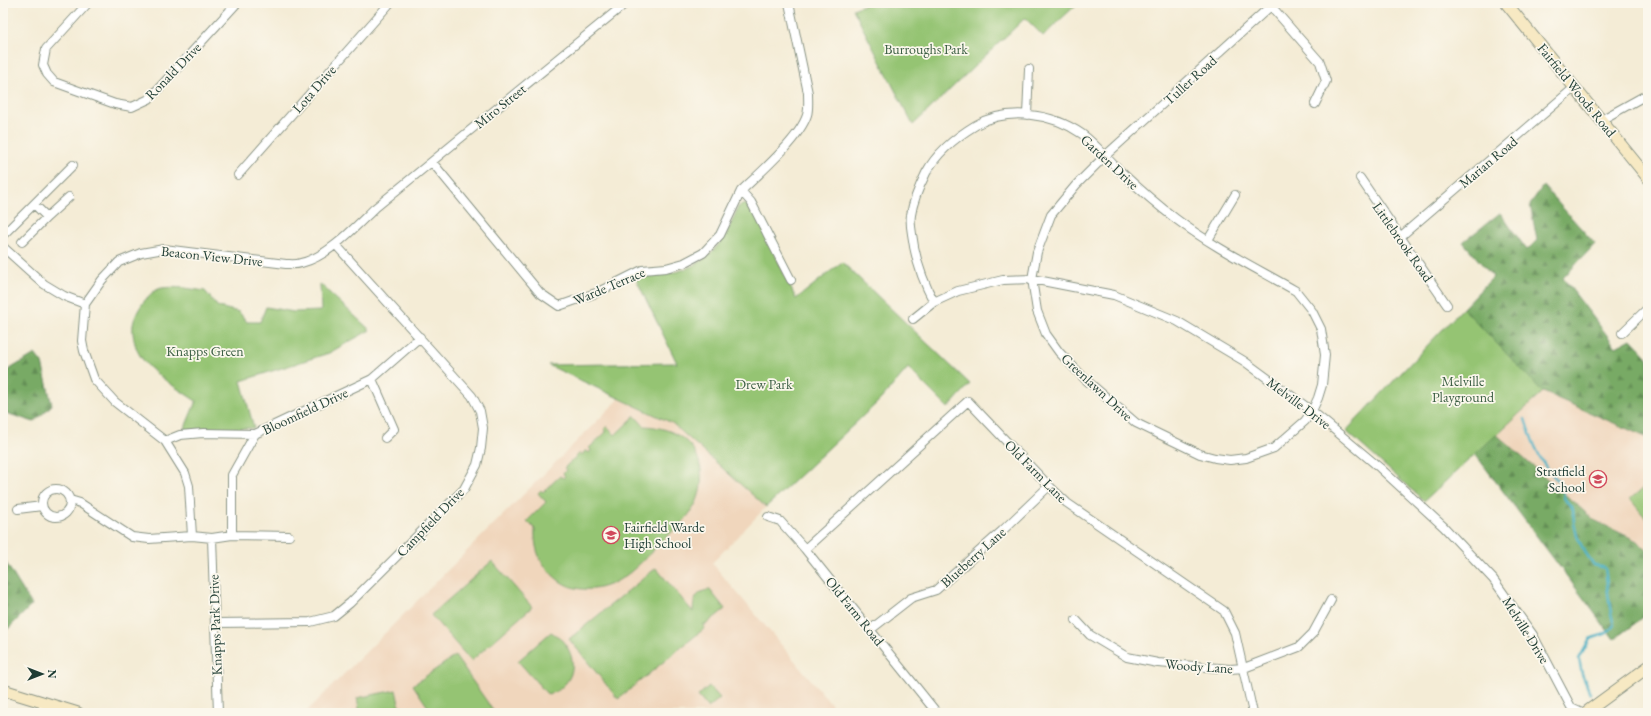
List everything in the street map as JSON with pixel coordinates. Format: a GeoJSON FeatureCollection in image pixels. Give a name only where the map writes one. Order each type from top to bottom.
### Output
{"type":"FeatureCollection","features":[{"type":"Feature","properties":{"kind":"main road","name":"Fairfield Woods Road"},"geometry":{"type":"LineString","coordinates":[[1506,3],[1648,178]]}},
{"type":"Feature","properties":{"kind":"main road"},"geometry":{"type":"LineString","coordinates":[[1585,713],[1648,667]]}},
{"type":"Feature","properties":{"kind":"main road"},"geometry":{"type":"LineString","coordinates":[[3,690],[43,708],[78,713]]}},
{"type":"Feature","properties":{"kind":"street","name":"Ronald Drive"},"geometry":{"type":"LineString","coordinates":[[88,3],[46,49],[43,65],[47,74],[54,82],[115,104],[132,107],[149,99],[237,3]]}},
{"type":"Feature","properties":{"kind":"street","name":"Lota Drive"},"geometry":{"type":"LineString","coordinates":[[238,175],[390,3]]}},
{"type":"Feature","properties":{"kind":"street","name":"Miro Street"},"geometry":{"type":"LineString","coordinates":[[375,208],[626,3]]}},
{"type":"Feature","properties":{"kind":"street","name":"Warde Terrace"},"geometry":{"type":"LineString","coordinates":[[432,162],[540,293],[559,306],[596,293],[642,270],[666,268],[684,262],[703,253],[720,235],[741,191],[766,167],[799,131],[807,115],[808,93],[789,3]]}},
{"type":"Feature","properties":{"kind":"street"},"geometry":{"type":"LineString","coordinates":[[1273,5],[1320,62],[1326,82],[1315,104]]}},
{"type":"Feature","properties":{"kind":"street","name":"Tuller Road"},"geometry":{"type":"LineString","coordinates":[[1105,156],[1273,5]]}},
{"type":"Feature","properties":{"kind":"street"},"geometry":{"type":"LineString","coordinates":[[1027,114],[1029,69]]}},
{"type":"Feature","properties":{"kind":"street","name":"Marian Road"},"geometry":{"type":"LineString","coordinates":[[1400,237],[1575,88]]}},
{"type":"Feature","properties":{"kind":"street"},"geometry":{"type":"LineString","coordinates":[[1601,120],[1648,94]]}},
{"type":"Feature","properties":{"kind":"street","name":"Garden Drive"},"geometry":{"type":"LineString","coordinates":[[934,302],[926,288],[914,254],[910,217],[917,192],[928,170],[942,151],[960,135],[983,122],[1007,115],[1027,114],[1058,121],[1082,134],[1157,204],[1178,220],[1208,240],[1296,291],[1312,311],[1321,329],[1325,355],[1322,385],[1312,411]]}},
{"type":"Feature","properties":{"kind":"street","name":"Greenlawn Drive"},"geometry":{"type":"LineString","coordinates":[[1105,156],[1076,185],[1051,216],[1037,252],[1032,279],[1037,312],[1046,334],[1059,352],[1085,379],[1136,423],[1200,454],[1215,458],[1230,460],[1246,458],[1274,448],[1305,421],[1312,411]]}},
{"type":"Feature","properties":{"kind":"street"},"geometry":{"type":"LineString","coordinates":[[3,235],[73,165]]}},
{"type":"Feature","properties":{"kind":"street","name":"Littlebrook Road"},"geometry":{"type":"LineString","coordinates":[[1360,178],[1447,305]]}},
{"type":"Feature","properties":{"kind":"street"},"geometry":{"type":"LineString","coordinates":[[741,191],[751,202],[791,280]]}},
{"type":"Feature","properties":{"kind":"street"},"geometry":{"type":"LineString","coordinates":[[1208,240],[1235,195]]}},
{"type":"Feature","properties":{"kind":"street"},"geometry":{"type":"LineString","coordinates":[[22,242],[69,197]]}},
{"type":"Feature","properties":{"kind":"street"},"geometry":{"type":"LineString","coordinates":[[34,204],[47,217]]}},
{"type":"Feature","properties":{"kind":"street","name":"Beacon View Drive"},"geometry":{"type":"LineString","coordinates":[[85,304],[102,280],[119,262],[141,253],[164,249],[286,264],[301,264],[336,245],[375,208]]}},
{"type":"Feature","properties":{"kind":"street","name":"Campfield Drive"},"geometry":{"type":"LineString","coordinates":[[216,623],[310,622],[334,616],[350,603],[464,489],[477,465],[481,448],[483,428],[480,411],[472,396],[336,245]]}},
{"type":"Feature","properties":{"kind":"street"},"geometry":{"type":"LineString","coordinates":[[3,247],[44,284],[64,296],[85,304],[82,341],[94,379],[115,402],[165,441],[185,473],[189,486],[192,536]]}},
{"type":"Feature","properties":{"kind":"street","name":"Melville Drive"},"geometry":{"type":"LineString","coordinates":[[913,318],[934,302],[958,291],[980,284],[1003,280],[1032,279],[1114,295],[1177,321],[1244,362],[1312,411],[1380,468],[1439,522],[1493,579],[1532,635],[1571,707],[1585,713]]}},
{"type":"Feature","properties":{"kind":"street"},"geometry":{"type":"LineString","coordinates":[[1622,332],[1648,308]]}},
{"type":"Feature","properties":{"kind":"street","name":"Bloomfield Drive"},"geometry":{"type":"LineString","coordinates":[[232,535],[232,475],[255,434],[372,379],[420,337]]}},
{"type":"Feature","properties":{"kind":"street"},"geometry":{"type":"LineString","coordinates":[[372,379],[394,429],[385,438]]}},
{"type":"Feature","properties":{"kind":"street","name":"Old Farm Lane"},"geometry":{"type":"LineString","coordinates":[[805,550],[968,401],[1067,503],[1224,611],[1235,633],[1253,713]]}},
{"type":"Feature","properties":{"kind":"street"},"geometry":{"type":"LineString","coordinates":[[165,441],[180,435],[203,433],[255,434]]}},
{"type":"Feature","properties":{"kind":"street","name":"Blueberry Lane"},"geometry":{"type":"LineString","coordinates":[[870,630],[911,598],[936,590],[1002,531],[1049,486]]}},
{"type":"Feature","properties":{"kind":"street"},"geometry":{"type":"LineString","coordinates":[[70,500],[66,514],[57,518],[48,516],[42,506],[43,497],[50,490],[54,489],[63,491],[70,500],[80,503],[132,536],[148,539],[192,536],[212,538],[232,535],[289,536]]}},
{"type":"Feature","properties":{"kind":"street"},"geometry":{"type":"LineString","coordinates":[[18,509],[42,506]]}},
{"type":"Feature","properties":{"kind":"street","name":"Old Farm Road"},"geometry":{"type":"LineString","coordinates":[[768,517],[780,521],[937,713]]}},
{"type":"Feature","properties":{"kind":"street","name":"Knapps Park Drive"},"geometry":{"type":"LineString","coordinates":[[212,538],[218,713]]}},
{"type":"Feature","properties":{"kind":"street","name":"Woody Lane"},"geometry":{"type":"LineString","coordinates":[[1076,620],[1090,635],[1127,657],[1158,663],[1230,669],[1244,668],[1299,647],[1313,633],[1331,600]]}},
{"type":"Feature","properties":{"kind":"shaded area","name":"Stratfield School"},"geometry":{"type":"Polygon","coordinates":[[[1543,392],[1648,438],[1648,551],[1637,541],[1594,520],[1496,434],[1543,392]]]}},
{"type":"Feature","properties":{"kind":"shaded area","name":"Fairfield Warde High School"},"geometry":{"type":"Polygon","coordinates":[[[619,399],[672,423],[766,507],[712,563],[839,713],[305,713],[619,399]]]}},
{"type":"Feature","properties":{"kind":"green space","name":"Burroughs Park"},"geometry":{"type":"Polygon","coordinates":[[[869,3],[1078,3],[1043,36],[1025,18],[913,125],[853,9],[869,3]]]}},
{"type":"Feature","properties":{"kind":"green space"},"geometry":{"type":"Polygon","coordinates":[[[1543,186],[1595,244],[1563,278],[1616,347],[1631,339],[1648,357],[1648,438],[1543,392],[1497,433],[1534,398],[1463,308],[1493,277],[1463,242],[1500,213],[1527,250],[1537,240],[1530,204],[1543,186]]]}},
{"type":"Feature","properties":{"kind":"green space","name":"Drew Park"},"geometry":{"type":"Polygon","coordinates":[[[744,204],[751,206],[754,210],[796,299],[842,262],[970,384],[948,408],[908,368],[881,399],[766,507],[672,423],[548,365],[677,363],[636,279],[645,276],[683,270],[695,265],[705,258],[721,241],[733,220],[738,207],[744,204]]]}},
{"type":"Feature","properties":{"kind":"green space","name":"Knapps Green"},"geometry":{"type":"Polygon","coordinates":[[[320,284],[370,330],[329,353],[241,381],[254,428],[184,430],[196,401],[166,381],[152,369],[139,354],[134,341],[134,320],[143,302],[152,293],[162,288],[168,287],[205,291],[218,307],[239,312],[247,322],[260,322],[266,307],[294,312],[321,311],[320,284]]]}},
{"type":"Feature","properties":{"kind":"green space","name":"Melville Playground"},"geometry":{"type":"Polygon","coordinates":[[[1463,308],[1543,392],[1424,501],[1346,431],[1463,308]]]}},
{"type":"Feature","properties":{"kind":"green space"},"geometry":{"type":"Polygon","coordinates":[[[35,354],[42,363],[52,405],[34,422],[3,412],[3,373],[35,354]]]}},
{"type":"Feature","properties":{"kind":"green space"},"geometry":{"type":"Polygon","coordinates":[[[635,416],[644,426],[664,429],[682,438],[689,444],[699,460],[701,470],[701,487],[698,499],[681,524],[624,577],[605,586],[594,589],[579,589],[570,586],[557,579],[542,562],[537,551],[535,529],[527,521],[546,502],[538,493],[541,490],[543,492],[560,476],[563,478],[565,476],[563,474],[566,470],[564,468],[580,453],[582,455],[586,450],[589,453],[591,450],[589,448],[606,432],[604,429],[607,426],[615,435],[635,416]]]}},
{"type":"Feature","properties":{"kind":"green space"},"geometry":{"type":"Polygon","coordinates":[[[1496,434],[1594,520],[1637,541],[1648,551],[1648,607],[1645,616],[1614,639],[1475,454],[1496,434]]]}},
{"type":"Feature","properties":{"kind":"green space"},"geometry":{"type":"Polygon","coordinates":[[[1648,484],[1648,521],[1630,499],[1648,484]]]}},
{"type":"Feature","properties":{"kind":"green space"},"geometry":{"type":"Polygon","coordinates":[[[3,558],[32,605],[3,634],[3,558]]]}},
{"type":"Feature","properties":{"kind":"green space"},"geometry":{"type":"Polygon","coordinates":[[[492,561],[532,607],[471,661],[431,615],[492,561]]]}},
{"type":"Feature","properties":{"kind":"green space"},"geometry":{"type":"Polygon","coordinates":[[[656,568],[693,612],[698,594],[710,590],[725,609],[705,625],[703,624],[705,628],[618,699],[569,639],[656,568]]]}},
{"type":"Feature","properties":{"kind":"green space"},"geometry":{"type":"Polygon","coordinates":[[[551,632],[567,647],[571,656],[572,665],[571,674],[566,682],[559,690],[548,695],[518,661],[551,632]]]}},
{"type":"Feature","properties":{"kind":"green space"},"geometry":{"type":"Polygon","coordinates":[[[455,656],[495,713],[432,713],[413,685],[455,656]]]}},
{"type":"Feature","properties":{"kind":"green space"},"geometry":{"type":"Polygon","coordinates":[[[709,686],[720,698],[708,708],[698,696],[709,686]]]}},
{"type":"Feature","properties":{"kind":"green space"},"geometry":{"type":"Polygon","coordinates":[[[396,690],[401,713],[360,713],[357,698],[396,690]]]}},
{"type":"Feature","properties":{"kind":"waterway"},"geometry":{"type":"LineString","coordinates":[[1525,419],[1540,457],[1547,469],[1559,481],[1564,490],[1564,498],[1573,509],[1577,536],[1583,549],[1594,565],[1605,568],[1609,604],[1614,625],[1604,635],[1590,639],[1579,659],[1582,674],[1590,693]]}},
{"type":"Feature","properties":{"kind":"place","name":"Stratfield School"},"geometry":{"type":"Point","coordinates":[1598,479]}},
{"type":"Feature","properties":{"kind":"place","name":"Fairfield Warde High School"},"geometry":{"type":"Point","coordinates":[611,535]}}]}
